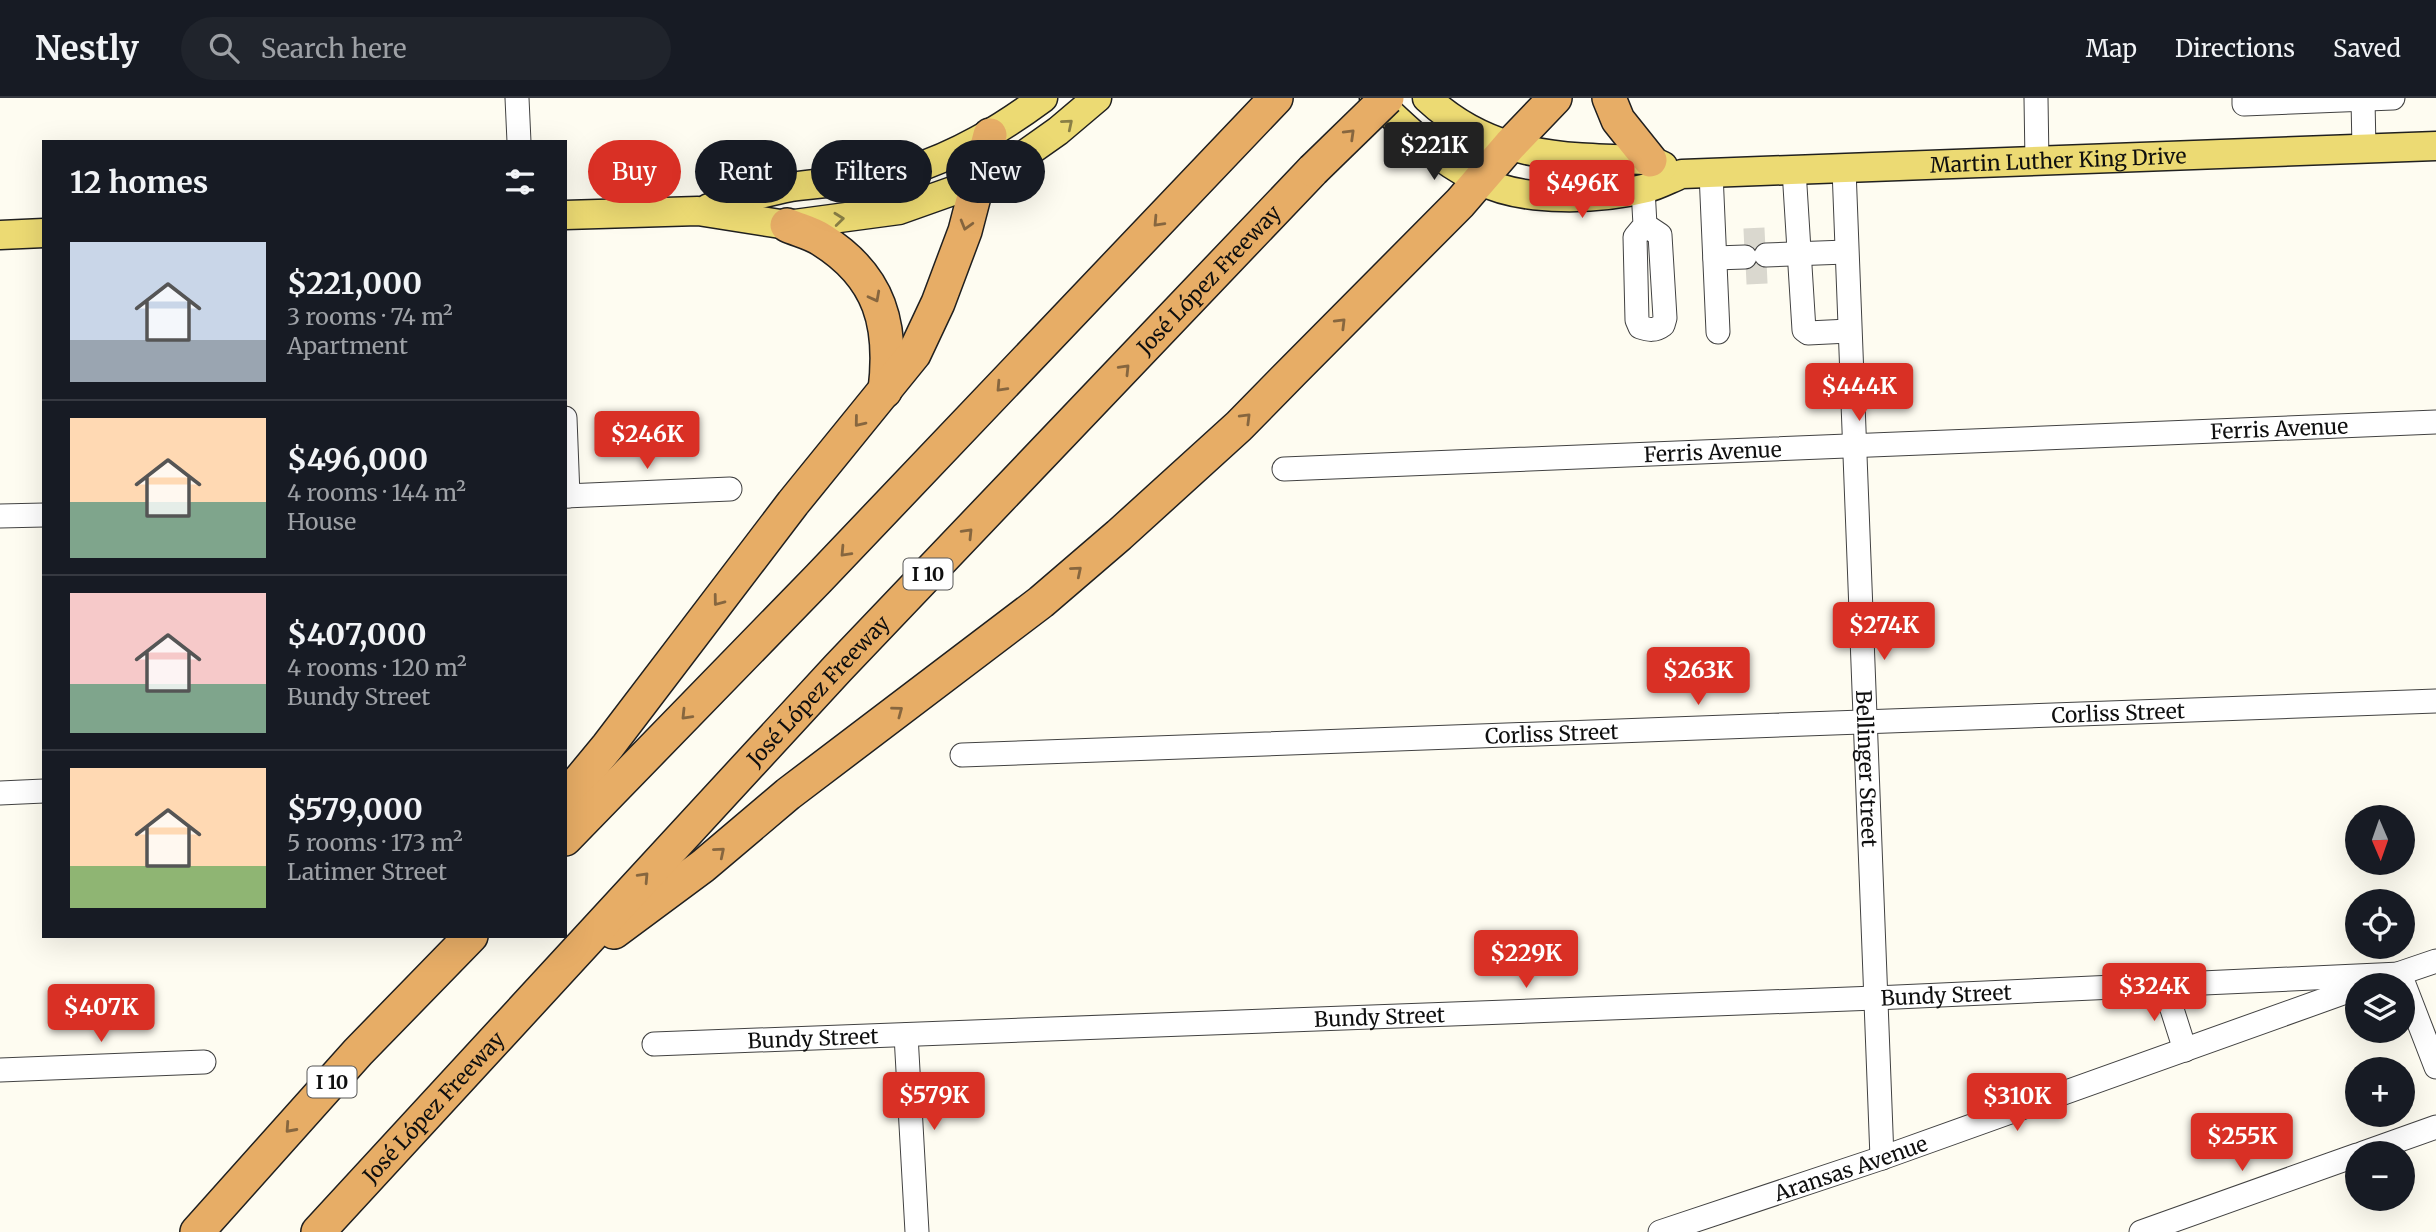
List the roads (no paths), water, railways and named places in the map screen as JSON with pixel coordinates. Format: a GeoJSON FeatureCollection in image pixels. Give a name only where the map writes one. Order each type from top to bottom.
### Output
{"type":"FeatureCollection","features":[{"type":"Feature","properties":{"kind":"highway","name":"José López Freeway"},"geometry":{"type":"LineString","coordinates":[[318,1232],[852,653],[1313,170],[1387,98]]}},
{"type":"Feature","properties":{"kind":"highway"},"geometry":{"type":"LineString","coordinates":[[548,981],[703,866],[788,794],[1041,602],[1119,536],[1248,417],[1460,203],[1555,98]]}},
{"type":"Feature","properties":{"kind":"highway"},"geometry":{"type":"LineString","coordinates":[[1609,98],[1646,174]]}},
{"type":"Feature","properties":{"kind":"highway"},"geometry":{"type":"LineString","coordinates":[[567,837],[819,578],[1266,108]]}},
{"type":"Feature","properties":{"kind":"highway"},"geometry":{"type":"LineString","coordinates":[[989,140],[990,135]]}},
{"type":"Feature","properties":{"kind":"highway"},"geometry":{"type":"LineString","coordinates":[[567,796],[608,746],[793,503],[914,354],[938,303],[972,203]]}},
{"type":"Feature","properties":{"kind":"highway"},"geometry":{"type":"LineString","coordinates":[[787,225],[822,240],[868,283],[881,307],[886,330],[888,363],[885,391]]}},
{"type":"Feature","properties":{"kind":"highway"},"geometry":{"type":"LineString","coordinates":[[358,1052],[451,938]]}},
{"type":"Feature","properties":{"kind":"highway","name":"I 10"},"geometry":{"type":"LineString","coordinates":[[197,1232],[358,1052],[469,938]]}},
{"type":"Feature","properties":{"kind":"main road"},"geometry":{"type":"LineString","coordinates":[[698,211],[790,187],[873,178],[906,171],[954,153],[990,135],[1043,98]]}},
{"type":"Feature","properties":{"kind":"main road"},"geometry":{"type":"LineString","coordinates":[[1045,140],[1097,98]]}},
{"type":"Feature","properties":{"kind":"main road"},"geometry":{"type":"LineString","coordinates":[[1374,98],[1436,154],[1479,181],[1525,194],[1601,195],[1646,174]]}},
{"type":"Feature","properties":{"kind":"main road","name":"Martin Luther King Drive"},"geometry":{"type":"LineString","coordinates":[[1427,98],[1445,115],[1471,132],[1551,156],[1646,174],[2436,146]]}},
{"type":"Feature","properties":{"kind":"main road"},"geometry":{"type":"LineString","coordinates":[[567,215],[698,211],[787,225],[899,210],[946,193]]}},
{"type":"Feature","properties":{"kind":"main road"},"geometry":{"type":"LineString","coordinates":[[0,235],[42,233]]}},
{"type":"Feature","properties":{"kind":"street"},"geometry":{"type":"LineString","coordinates":[[517,98],[519,140]]}},
{"type":"Feature","properties":{"kind":"street"},"geometry":{"type":"LineString","coordinates":[[2036,98],[2037,162]]}},
{"type":"Feature","properties":{"kind":"street"},"geometry":{"type":"LineString","coordinates":[[2244,98],[2244,104],[2393,98]]}},
{"type":"Feature","properties":{"kind":"street"},"geometry":{"type":"LineString","coordinates":[[2362,100],[2364,149]]}},
{"type":"Feature","properties":{"kind":"street","name":"Bellinger Street"},"geometry":{"type":"LineString","coordinates":[[1844,169],[1882,1158]]}},
{"type":"Feature","properties":{"kind":"street"},"geometry":{"type":"LineString","coordinates":[[1718,332],[1756,256],[1794,170]]}},
{"type":"Feature","properties":{"kind":"street"},"geometry":{"type":"LineString","coordinates":[[1711,173],[1756,256],[1804,330],[1808,333],[1850,331]]}},
{"type":"Feature","properties":{"kind":"street"},"geometry":{"type":"LineString","coordinates":[[1645,225],[1646,174]]}},
{"type":"Feature","properties":{"kind":"street"},"geometry":{"type":"LineString","coordinates":[[1756,256],[1846,252]]}},
{"type":"Feature","properties":{"kind":"street","name":"Ferris Avenue"},"geometry":{"type":"LineString","coordinates":[[1284,469],[2436,422]]}},
{"type":"Feature","properties":{"kind":"street"},"geometry":{"type":"LineString","coordinates":[[567,496],[730,489]]}},
{"type":"Feature","properties":{"kind":"street"},"geometry":{"type":"LineString","coordinates":[[0,516],[42,515]]}},
{"type":"Feature","properties":{"kind":"street","name":"Corliss Street"},"geometry":{"type":"LineString","coordinates":[[962,755],[2436,701]]}},
{"type":"Feature","properties":{"kind":"street"},"geometry":{"type":"LineString","coordinates":[[0,793],[42,791]]}},
{"type":"Feature","properties":{"kind":"street"},"geometry":{"type":"LineString","coordinates":[[2403,973],[2436,961]]}},
{"type":"Feature","properties":{"kind":"street","name":"Bundy Street"},"geometry":{"type":"LineString","coordinates":[[654,1044],[1875,998],[2345,976]]}},
{"type":"Feature","properties":{"kind":"street"},"geometry":{"type":"LineString","coordinates":[[2164,984],[2185,1049]]}},
{"type":"Feature","properties":{"kind":"street","name":"Aransas Avenue"},"geometry":{"type":"LineString","coordinates":[[1660,1232],[1882,1158],[2345,993]]}},
{"type":"Feature","properties":{"kind":"street"},"geometry":{"type":"LineString","coordinates":[[2415,1013],[2436,1068]]}},
{"type":"Feature","properties":{"kind":"street"},"geometry":{"type":"LineString","coordinates":[[906,1035],[917,1232]]}},
{"type":"Feature","properties":{"kind":"street"},"geometry":{"type":"LineString","coordinates":[[0,1070],[204,1062]]}},
{"type":"Feature","properties":{"kind":"street"},"geometry":{"type":"LineString","coordinates":[[2397,1141],[2436,1127]]}},
{"type":"Feature","properties":{"kind":"street"},"geometry":{"type":"LineString","coordinates":[[2141,1232],[2345,1159]]}},
{"type":"Feature","properties":{"kind":"tunnel"},"geometry":{"type":"LineString","coordinates":[[1744,240],[1765,239]]}},
{"type":"Feature","properties":{"kind":"tunnel"},"geometry":{"type":"LineString","coordinates":[[1746,273],[1767,272]]}}]}
